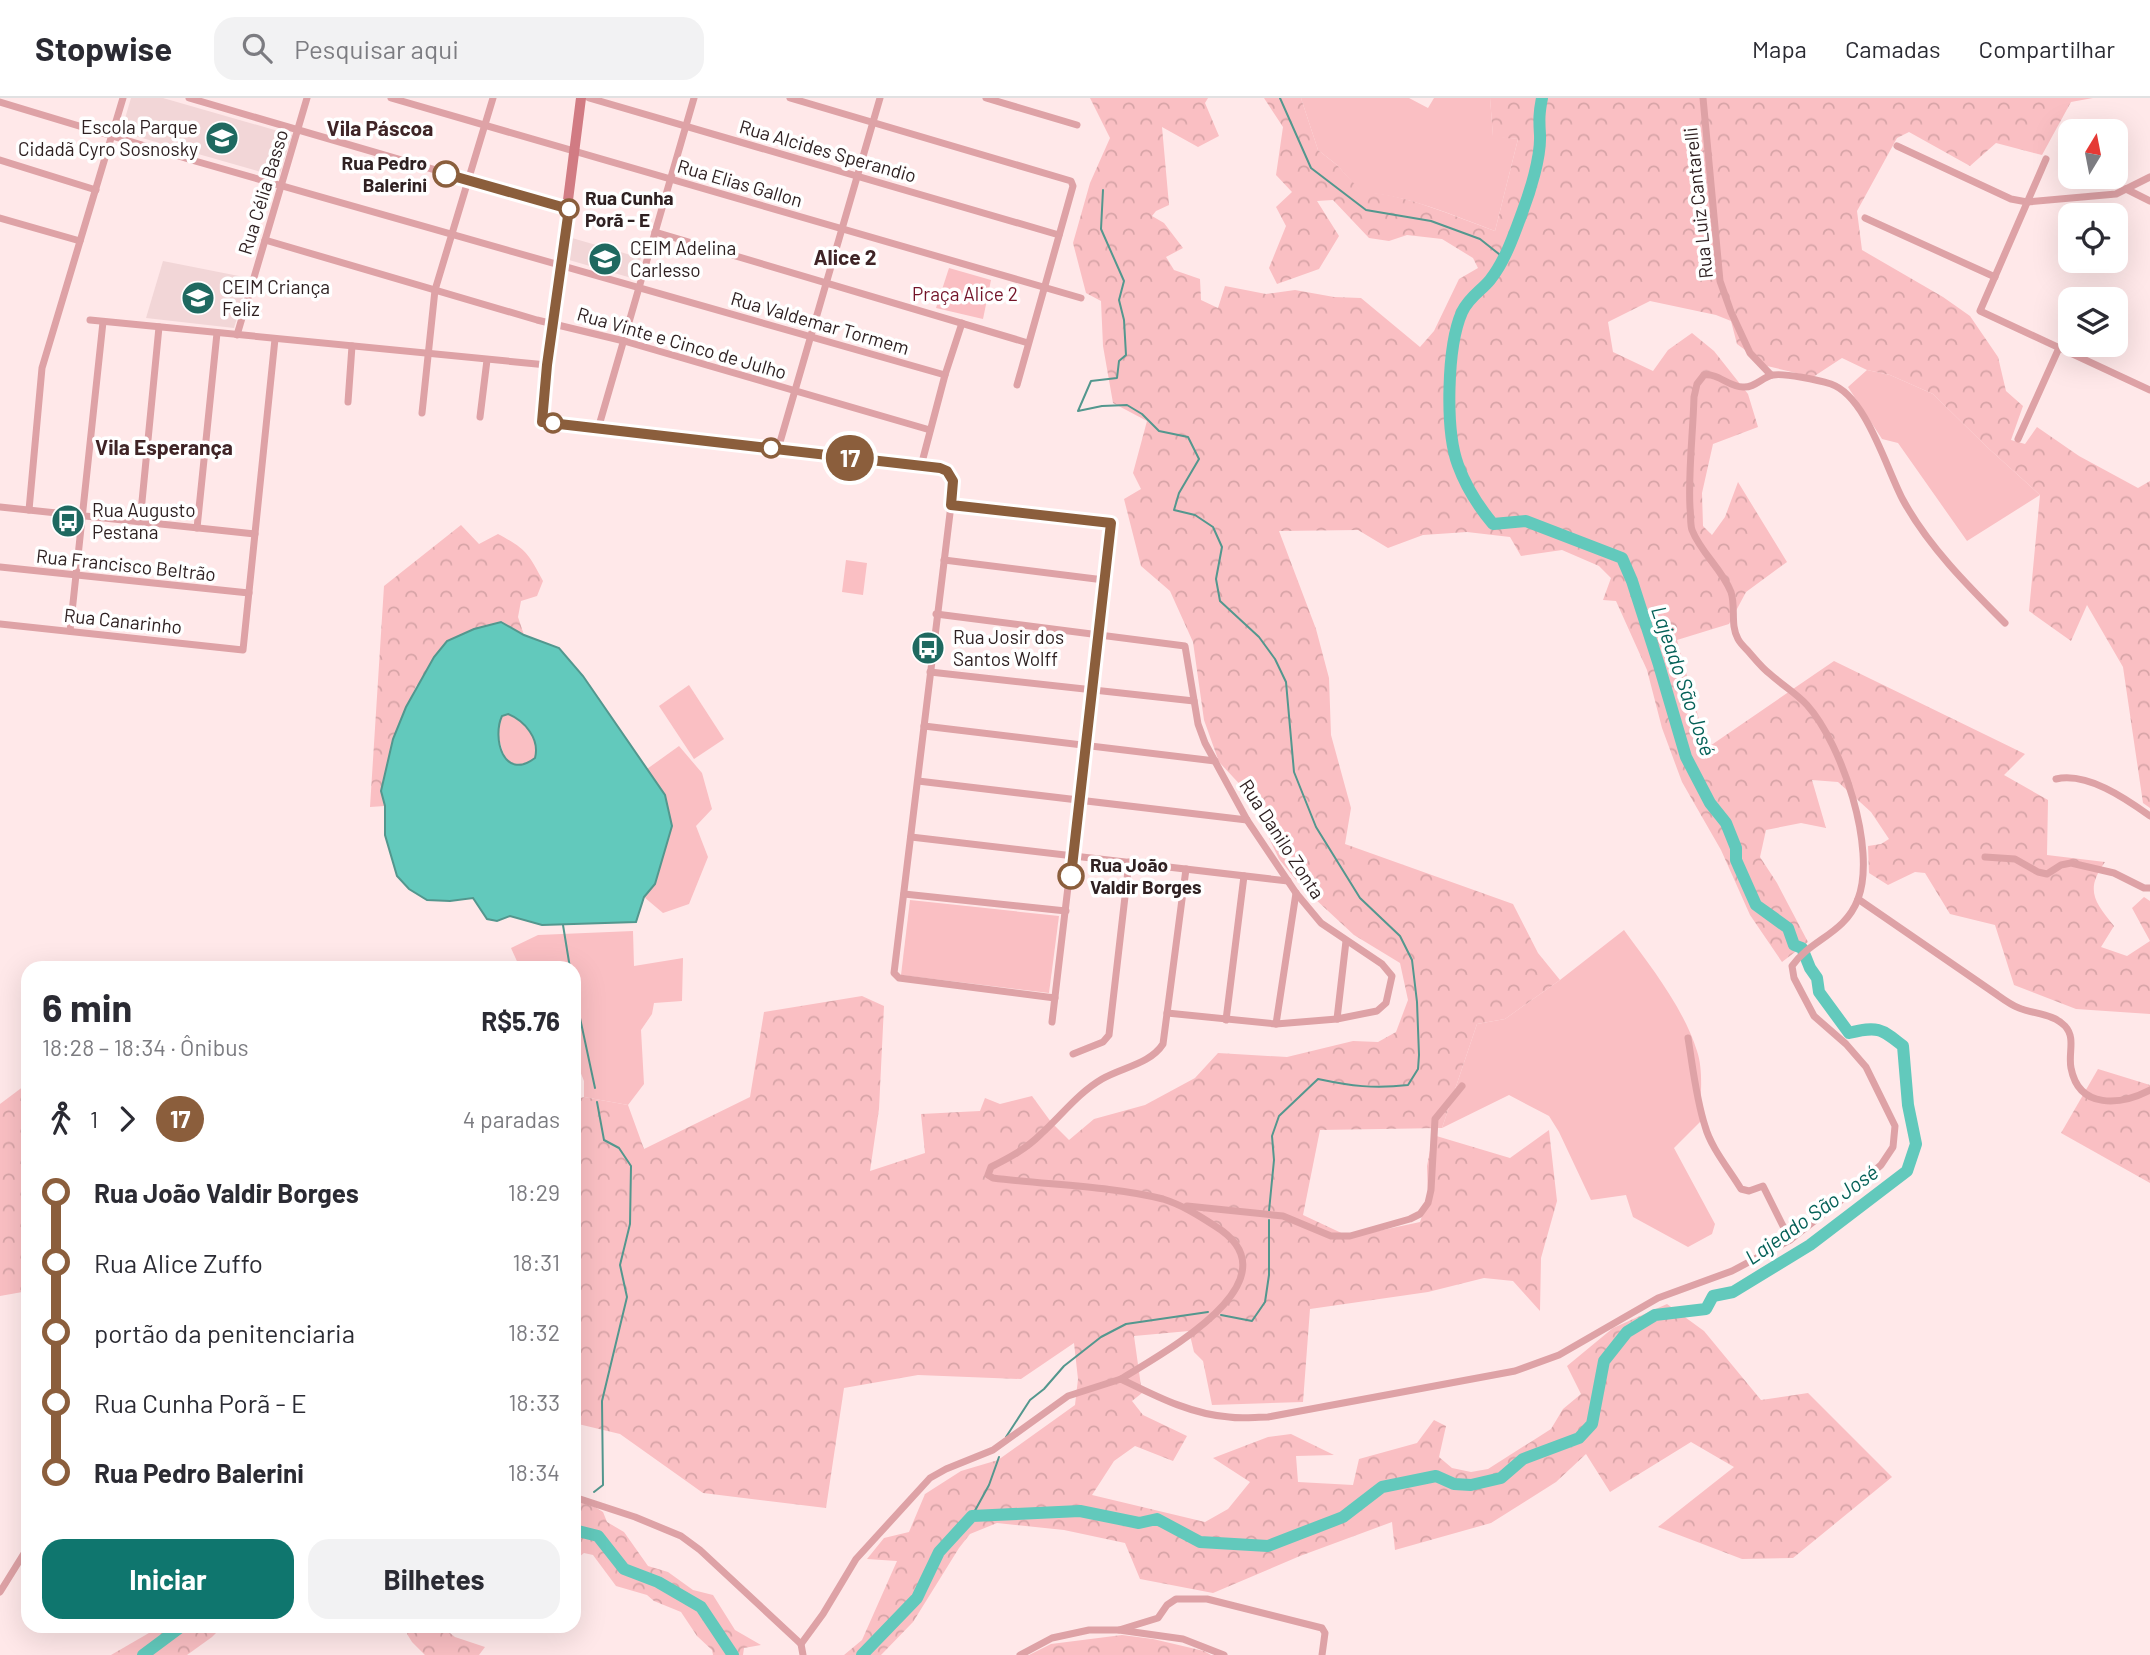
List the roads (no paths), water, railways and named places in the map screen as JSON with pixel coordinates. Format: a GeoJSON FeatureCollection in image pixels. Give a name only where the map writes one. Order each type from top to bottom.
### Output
{"type":"FeatureCollection","features":[{"type":"Feature","properties":{"kind":"street"},"geometry":{"type":"LineString","coordinates":[[29,510],[42,368],[123,98]]}},
{"type":"Feature","properties":{"kind":"street"},"geometry":{"type":"LineString","coordinates":[[190,98],[569,209]]}},
{"type":"Feature","properties":{"kind":"street","name":"Rua Célia Basso"},"geometry":{"type":"LineString","coordinates":[[237,335],[307,98]]}},
{"type":"Feature","properties":{"kind":"street","name":"Rua Elias Gallon"},"geometry":{"type":"LineString","coordinates":[[391,98],[1081,298]]}},
{"type":"Feature","properties":{"kind":"street"},"geometry":{"type":"LineString","coordinates":[[422,413],[435,290],[493,98]]}},
{"type":"Feature","properties":{"kind":"street"},"geometry":{"type":"LineString","coordinates":[[581,98],[542,422],[940,468],[951,475],[951,505],[894,973],[900,978],[1055,998]]}},
{"type":"Feature","properties":{"kind":"street","name":"Rua Alcides Sperandio"},"geometry":{"type":"LineString","coordinates":[[589,98],[1059,235]]}},
{"type":"Feature","properties":{"kind":"street"},"geometry":{"type":"LineString","coordinates":[[598,429],[694,98]]}},
{"type":"Feature","properties":{"kind":"street"},"geometry":{"type":"LineString","coordinates":[[790,98],[1071,181],[1073,186],[1017,385]]}},
{"type":"Feature","properties":{"kind":"street"},"geometry":{"type":"LineString","coordinates":[[778,449],[880,98]]}},
{"type":"Feature","properties":{"kind":"street"},"geometry":{"type":"LineString","coordinates":[[986,98],[1077,125]]}},
{"type":"Feature","properties":{"kind":"street","name":"Rua Luiz Cantarelli"},"geometry":{"type":"LineString","coordinates":[[1703,98],[1720,281],[1750,353],[1771,375]]}},
{"type":"Feature","properties":{"kind":"street","name":"Rua Valdemar Tormem"},"geometry":{"type":"LineString","coordinates":[[0,102],[452,235],[945,375]]}},
{"type":"Feature","properties":{"kind":"street"},"geometry":{"type":"LineString","coordinates":[[1897,146],[2011,199],[2027,202],[2116,194],[2126,189],[2150,201]]}},
{"type":"Feature","properties":{"kind":"street"},"geometry":{"type":"LineString","coordinates":[[2046,159],[1980,311],[2058,348]]}},
{"type":"Feature","properties":{"kind":"street"},"geometry":{"type":"LineString","coordinates":[[0,160],[96,190]]}},
{"type":"Feature","properties":{"kind":"street"},"geometry":{"type":"LineString","coordinates":[[2128,188],[2150,177]]}},
{"type":"Feature","properties":{"kind":"street"},"geometry":{"type":"LineString","coordinates":[[0,218],[80,241]]}},
{"type":"Feature","properties":{"kind":"street"},"geometry":{"type":"LineString","coordinates":[[1865,218],[1995,277]]}},
{"type":"Feature","properties":{"kind":"street"},"geometry":{"type":"LineString","coordinates":[[655,232],[1028,343]]}},
{"type":"Feature","properties":{"kind":"street","name":"Rua Vinte e Cinco de Julho"},"geometry":{"type":"LineString","coordinates":[[265,240],[930,430]]}},
{"type":"Feature","properties":{"kind":"street"},"geometry":{"type":"LineString","coordinates":[[90,320],[547,365]]}},
{"type":"Feature","properties":{"kind":"street"},"geometry":{"type":"LineString","coordinates":[[69,631],[103,322]]}},
{"type":"Feature","properties":{"kind":"street"},"geometry":{"type":"LineString","coordinates":[[921,466],[962,323]]}},
{"type":"Feature","properties":{"kind":"street"},"geometry":{"type":"LineString","coordinates":[[140,522],[159,327]]}},
{"type":"Feature","properties":{"kind":"street"},"geometry":{"type":"LineString","coordinates":[[197,528],[217,333]]}},
{"type":"Feature","properties":{"kind":"street"},"geometry":{"type":"LineString","coordinates":[[249,593],[275,339]]}},
{"type":"Feature","properties":{"kind":"street"},"geometry":{"type":"LineString","coordinates":[[348,402],[352,346]]}},
{"type":"Feature","properties":{"kind":"street"},"geometry":{"type":"LineString","coordinates":[[2018,439],[2058,350]]}},
{"type":"Feature","properties":{"kind":"street"},"geometry":{"type":"LineString","coordinates":[[2078,357],[2150,390]]}},
{"type":"Feature","properties":{"kind":"street"},"geometry":{"type":"LineString","coordinates":[[480,417],[487,359]]}},
{"type":"Feature","properties":{"kind":"street"},"geometry":{"type":"LineString","coordinates":[[1121,1379],[1195,1411],[1230,1418],[1268,1417],[1516,1371],[1559,1355],[1657,1298],[1732,1270],[1790,1240],[1840,1202],[1881,1165],[1893,1147],[1895,1126],[1866,1067],[1846,1044],[1814,1016],[1794,978],[1792,966],[1799,956],[1844,924],[1858,899],[1864,866],[1859,827],[1850,785],[1829,742],[1810,709],[1768,673],[1738,639],[1734,626],[1732,597],[1724,576],[1691,528],[1689,491],[1697,384],[1704,375],[1712,374],[1733,386],[1746,388],[1771,375],[1830,384],[1846,391],[1862,414],[1904,501],[1941,554],[2005,623]]}},
{"type":"Feature","properties":{"kind":"street"},"geometry":{"type":"LineString","coordinates":[[951,505],[1111,523],[1052,1022]]}},
{"type":"Feature","properties":{"kind":"street"},"geometry":{"type":"LineString","coordinates":[[0,507],[255,534]]}},
{"type":"Feature","properties":{"kind":"street"},"geometry":{"type":"LineString","coordinates":[[944,560],[1104,580]]}},
{"type":"Feature","properties":{"kind":"street","name":"Rua Francisco Beltrão"},"geometry":{"type":"LineString","coordinates":[[0,567],[249,593]]}},
{"type":"Feature","properties":{"kind":"street","name":"Rua Canarinho"},"geometry":{"type":"LineString","coordinates":[[0,624],[243,650],[249,593]]}},
{"type":"Feature","properties":{"kind":"street"},"geometry":{"type":"LineString","coordinates":[[936,614],[1099,634]]}},
{"type":"Feature","properties":{"kind":"street","name":"Rua Danilo Zonta"},"geometry":{"type":"LineString","coordinates":[[1099,634],[1185,646],[1194,701],[1205,743],[1247,820],[1296,893],[1321,923],[1382,964],[1392,976],[1386,1003],[1377,1011],[1336,1019],[1276,1024],[1167,1013]]}},
{"type":"Feature","properties":{"kind":"street"},"geometry":{"type":"LineString","coordinates":[[930,672],[1194,701]]}},
{"type":"Feature","properties":{"kind":"street"},"geometry":{"type":"LineString","coordinates":[[924,726],[1214,761]]}},
{"type":"Feature","properties":{"kind":"street"},"geometry":{"type":"LineString","coordinates":[[2056,779],[2067,776],[2089,783],[2127,800],[2150,816]]}},
{"type":"Feature","properties":{"kind":"street"},"geometry":{"type":"LineString","coordinates":[[918,781],[1247,820]]}},
{"type":"Feature","properties":{"kind":"street"},"geometry":{"type":"LineString","coordinates":[[911,837],[1288,881]]}},
{"type":"Feature","properties":{"kind":"street"},"geometry":{"type":"LineString","coordinates":[[1985,857],[2015,859],[2047,874],[2061,865],[2071,863],[2114,873],[2144,888],[2150,888]]}},
{"type":"Feature","properties":{"kind":"street"},"geometry":{"type":"LineString","coordinates":[[1073,1054],[1103,1042],[1109,1035],[1129,862]]}},
{"type":"Feature","properties":{"kind":"street"},"geometry":{"type":"LineString","coordinates":[[1186,869],[1163,1044],[1155,1056],[1101,1079],[1081,1094],[1040,1136],[1020,1152],[991,1167],[988,1175],[1016,1181],[1128,1193],[1183,1206],[1283,1216],[1331,1236],[1350,1236],[1420,1214],[1428,1203],[1431,1190],[1435,1119],[1462,1086]]}},
{"type":"Feature","properties":{"kind":"street"},"geometry":{"type":"LineString","coordinates":[[1227,1020],[1244,876]]}},
{"type":"Feature","properties":{"kind":"street"},"geometry":{"type":"LineString","coordinates":[[1276,1024],[1296,893]]}},
{"type":"Feature","properties":{"kind":"street"},"geometry":{"type":"LineString","coordinates":[[904,894],[1066,911]]}},
{"type":"Feature","properties":{"kind":"street"},"geometry":{"type":"LineString","coordinates":[[1858,899],[2018,1008],[2056,1019],[2065,1026],[2072,1038],[2071,1067],[2077,1084],[2088,1097],[2115,1103],[2150,1090]]}},
{"type":"Feature","properties":{"kind":"street"},"geometry":{"type":"LineString","coordinates":[[1336,1019],[1346,941]]}},
{"type":"Feature","properties":{"kind":"street"},"geometry":{"type":"LineString","coordinates":[[1688,1038],[1698,1099],[1712,1142],[1741,1189],[1749,1191],[1763,1186],[1790,1240]]}},
{"type":"Feature","properties":{"kind":"street"},"geometry":{"type":"LineString","coordinates":[[803,1655],[802,1644],[824,1614],[856,1559],[930,1478],[993,1450],[1068,1396],[1121,1379],[1175,1346],[1209,1320],[1233,1293],[1244,1272],[1243,1254],[1228,1234],[1183,1206]]}},
{"type":"Feature","properties":{"kind":"street"},"geometry":{"type":"LineString","coordinates":[[581,1499],[681,1536],[700,1550],[802,1644]]}},
{"type":"Feature","properties":{"kind":"street"},"geometry":{"type":"LineString","coordinates":[[0,1592],[21,1558]]}},
{"type":"Feature","properties":{"kind":"street"},"geometry":{"type":"LineString","coordinates":[[1119,1630],[1158,1618],[1167,1605],[1176,1599],[1207,1599],[1322,1628],[1325,1633],[1322,1655]]}},
{"type":"Feature","properties":{"kind":"street"},"geometry":{"type":"LineString","coordinates":[[1020,1655],[1052,1638],[1089,1630],[1119,1630],[1183,1639],[1224,1655]]}},
{"type":"Feature","properties":{"kind":"water"},"geometry":{"type":"Polygon","coordinates":[[[501,622],[524,635],[559,648],[583,676],[665,795],[672,826],[655,884],[644,897],[636,922],[542,925],[510,916],[497,921],[487,919],[473,898],[427,900],[409,889],[397,876],[385,835],[385,806],[381,791],[393,739],[406,707],[434,657],[447,641],[474,629],[501,622]],[[508,714],[502,716],[498,735],[500,745],[508,761],[515,765],[524,764],[535,758],[535,744],[530,732],[508,714]]]}},
{"type":"Feature","properties":{"kind":"waterway"},"geometry":{"type":"LineString","coordinates":[[1280,98],[1311,168],[1366,210],[1431,221],[1480,239],[1504,258]]}},
{"type":"Feature","properties":{"kind":"waterway","name":"Lajeado São José"},"geometry":{"type":"LineString","coordinates":[[862,1655],[917,1598],[939,1552],[972,1516],[1080,1511],[1139,1523],[1157,1519],[1200,1542],[1268,1546],[1343,1517],[1382,1487],[1436,1476],[1454,1484],[1471,1485],[1501,1478],[1523,1459],[1579,1438],[1592,1424],[1604,1361],[1627,1332],[1655,1315],[1706,1309],[1713,1296],[1733,1292],[1810,1245],[1907,1171],[1916,1144],[1908,1105],[1903,1046],[1878,1030],[1849,1033],[1819,992],[1817,978],[1802,948],[1794,945],[1788,928],[1756,905],[1736,860],[1736,848],[1726,823],[1710,803],[1686,757],[1632,581],[1622,558],[1526,521],[1493,524],[1473,496],[1458,465],[1450,410],[1451,366],[1457,327],[1465,307],[1500,265],[1516,230],[1537,164],[1542,98]]}},
{"type":"Feature","properties":{"kind":"waterway"},"geometry":{"type":"LineString","coordinates":[[1103,190],[1101,229],[1124,281],[1119,300],[1124,320],[1126,355],[1119,361],[1117,378],[1091,381],[1078,411],[1127,405],[1142,414],[1159,431],[1188,437],[1199,459],[1179,493],[1174,510],[1195,515],[1213,527],[1222,547],[1216,579],[1220,601],[1259,637],[1275,659],[1286,682],[1294,772],[1316,827],[1360,898],[1400,936],[1412,960],[1417,1002],[1418,1069],[1408,1085],[1363,1086],[1318,1079],[1279,1116],[1272,1136],[1274,1160],[1269,1211]]}},
{"type":"Feature","properties":{"kind":"waterway"},"geometry":{"type":"LineString","coordinates":[[563,925],[569,961]]}},
{"type":"Feature","properties":{"kind":"waterway"},"geometry":{"type":"LineString","coordinates":[[581,1023],[595,1088]]}},
{"type":"Feature","properties":{"kind":"waterway"},"geometry":{"type":"LineString","coordinates":[[594,1492],[603,1485],[602,1401],[627,1297],[620,1265],[630,1224],[631,1166],[619,1148],[604,1140],[597,1102]]}},
{"type":"Feature","properties":{"kind":"waterway"},"geometry":{"type":"LineString","coordinates":[[1221,1315],[1252,1321],[1265,1302],[1269,1275],[1269,1220]]}},
{"type":"Feature","properties":{"kind":"waterway"},"geometry":{"type":"LineString","coordinates":[[1006,1437],[1030,1400],[1044,1389],[1064,1366],[1101,1337],[1126,1324],[1208,1312]]}},
{"type":"Feature","properties":{"kind":"waterway"},"geometry":{"type":"LineString","coordinates":[[972,1516],[989,1485],[999,1457]]}},
{"type":"Feature","properties":{"kind":"waterway","name":"Lajeado São José"},"geometry":{"type":"LineString","coordinates":[[581,1532],[598,1536],[624,1569],[658,1582],[701,1607],[733,1655]]}},
{"type":"Feature","properties":{"kind":"waterway","name":"Lajeado São José"},"geometry":{"type":"LineString","coordinates":[[143,1655],[173,1633]]}},
{"type":"Feature","properties":{"kind":"place","name":"Escola Parque Cidadã Cyro Sosnosky"},"geometry":{"type":"Point","coordinates":[222,138]}},
{"type":"Feature","properties":{"kind":"place","name":"Rua Pedro Balerini"},"geometry":{"type":"Point","coordinates":[446,174]}},
{"type":"Feature","properties":{"kind":"place","name":"Rua Cunha Porã - E"},"geometry":{"type":"Point","coordinates":[569,209]}},
{"type":"Feature","properties":{"kind":"place","name":"CEIM Adelina Carlesso"},"geometry":{"type":"Point","coordinates":[605,259]}},
{"type":"Feature","properties":{"kind":"place","name":"CEIM Criança Feliz"},"geometry":{"type":"Point","coordinates":[198,298]}},
{"type":"Feature","properties":{"kind":"place","name":"Rua Augusto Pestana"},"geometry":{"type":"Point","coordinates":[68,521]}},
{"type":"Feature","properties":{"kind":"place","name":"Rua Josir dos Santos Wolff"},"geometry":{"type":"Point","coordinates":[928,648]}},
{"type":"Feature","properties":{"kind":"place","name":"Rua João Valdir Borges"},"geometry":{"type":"Point","coordinates":[1071,876]}},
{"type":"Feature","properties":{"kind":"district","name":"Vila Páscoa"},"geometry":{"type":"Point","coordinates":[380,129]}},
{"type":"Feature","properties":{"kind":"district","name":"Alice 2"},"geometry":{"type":"Point","coordinates":[845,258]}},
{"type":"Feature","properties":{"kind":"district","name":"Vila Esperança"},"geometry":{"type":"Point","coordinates":[164,448]}},
{"type":"Feature","properties":{"kind":"park label","name":"Praça Alice 2"},"geometry":{"type":"Point","coordinates":[965,294]}}]}
